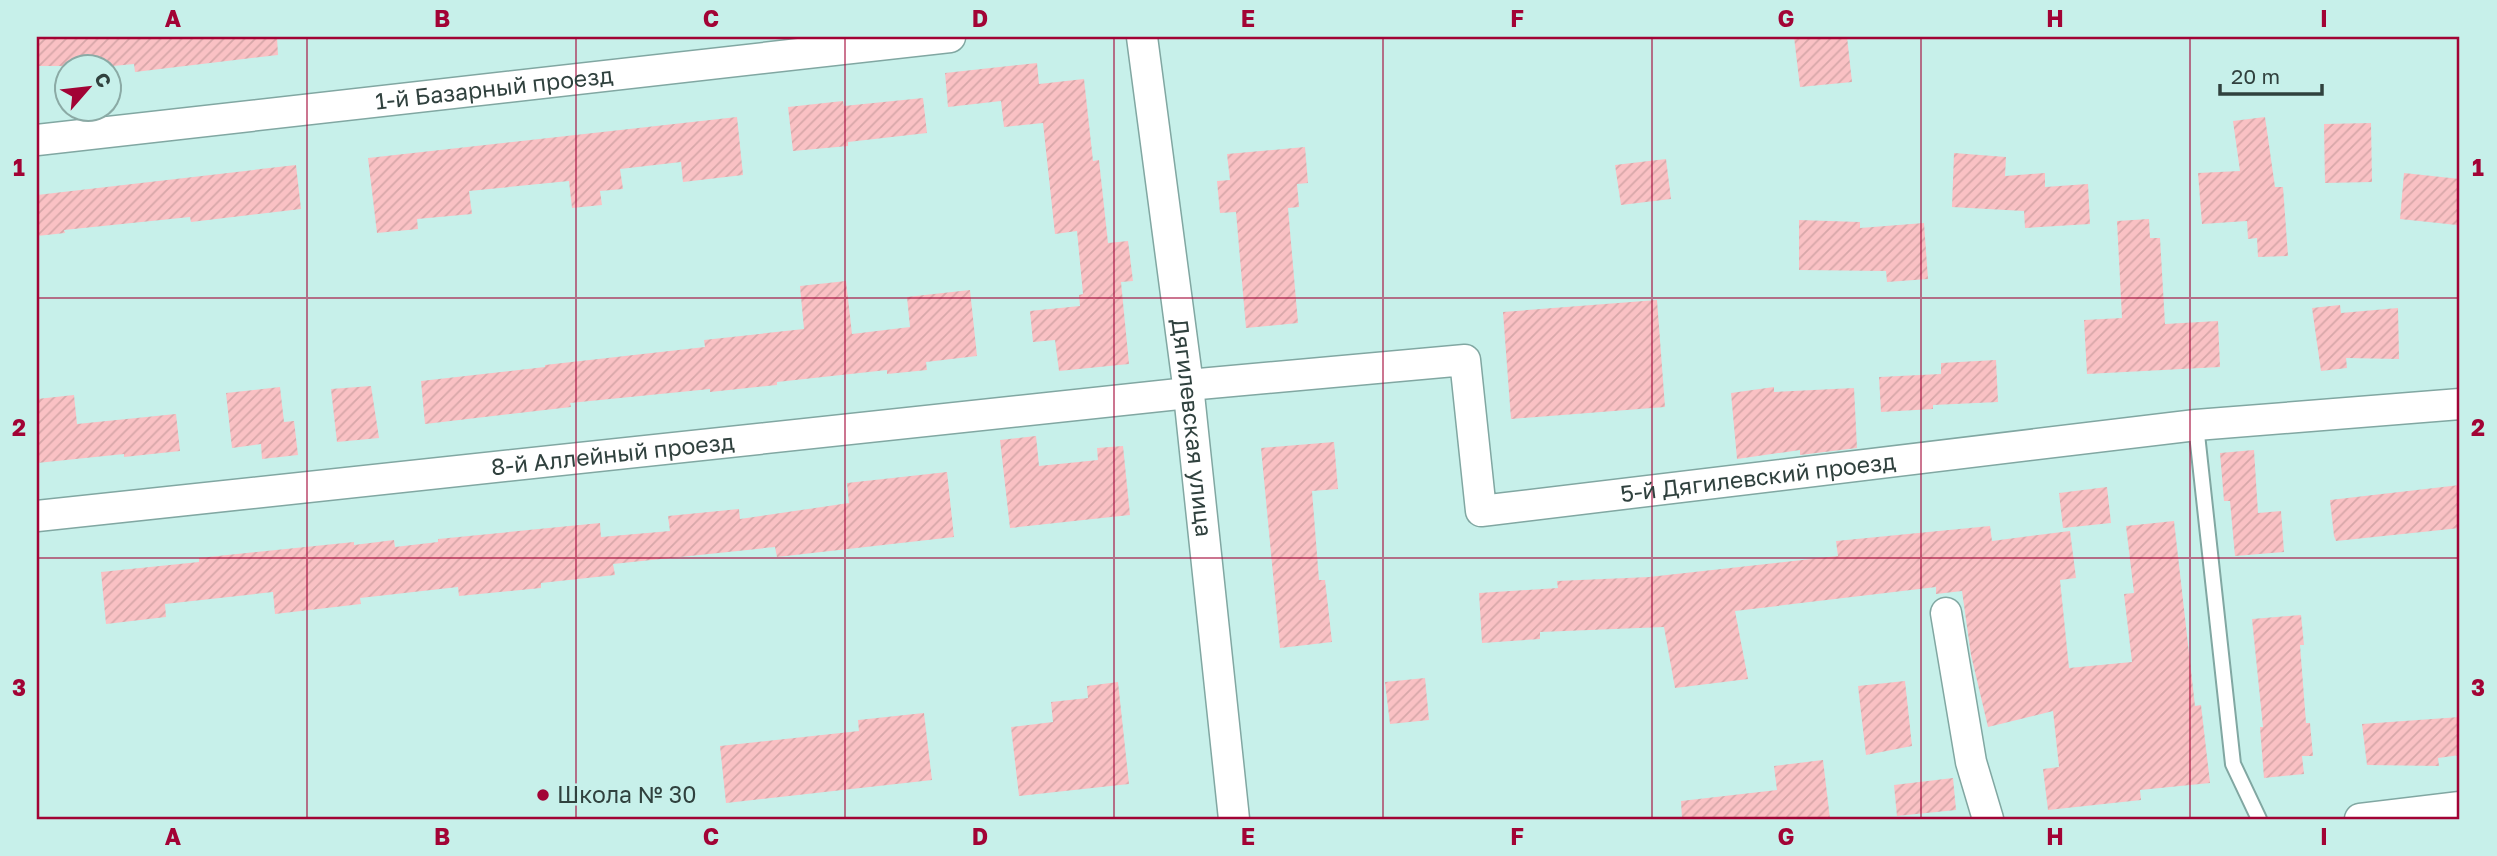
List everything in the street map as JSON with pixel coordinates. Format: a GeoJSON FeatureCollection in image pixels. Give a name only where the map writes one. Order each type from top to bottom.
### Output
{"type":"FeatureCollection","features":[{"type":"Feature","properties":{"kind":"street","name":"1-й Базарный проезд"},"geometry":{"type":"LineString","coordinates":[[37,140],[950,37]]}},
{"type":"Feature","properties":{"kind":"street","name":"Дягилевская улица"},"geometry":{"type":"LineString","coordinates":[[1142,37],[1188,389],[1234,819]]}},
{"type":"Feature","properties":{"kind":"street","name":"5-й Дягилевский проезд"},"geometry":{"type":"LineString","coordinates":[[1188,389],[1465,360],[1481,511],[2196,425],[2460,404]]}},
{"type":"Feature","properties":{"kind":"street","name":"8-й Аллейный проезд"},"geometry":{"type":"LineString","coordinates":[[37,516],[1188,389]]}},
{"type":"Feature","properties":{"kind":"street"},"geometry":{"type":"LineString","coordinates":[[1946,613],[1971,762],[1988,819]]}},
{"type":"Feature","properties":{"kind":"street"},"geometry":{"type":"LineString","coordinates":[[2360,819],[2460,807]]}},
{"type":"Feature","properties":{"kind":"lane"},"geometry":{"type":"LineString","coordinates":[[2196,425],[2233,764],[2259,819]]}},
{"type":"Feature","properties":{"kind":"building"},"geometry":{"type":"Polygon","coordinates":[[[37,37],[277,37],[278,55],[135,72],[134,64],[122,65],[122,52],[52,52],[52,66],[37,66],[37,37]]]}},
{"type":"Feature","properties":{"kind":"building"},"geometry":{"type":"Polygon","coordinates":[[[1794,37],[1847,37],[1852,82],[1800,87],[1794,37]]]}},
{"type":"Feature","properties":{"kind":"building"},"geometry":{"type":"Polygon","coordinates":[[[1037,63],[1039,84],[1084,79],[1093,161],[1099,160],[1108,243],[1128,241],[1133,281],[1121,282],[1129,364],[1059,371],[1055,340],[1033,342],[1030,311],[1080,306],[1079,295],[1083,294],[1077,231],[1055,234],[1043,123],[1004,127],[1001,101],[948,107],[945,73],[1037,63]]]}},
{"type":"Feature","properties":{"kind":"building"},"geometry":{"type":"Polygon","coordinates":[[[923,98],[927,133],[848,142],[848,146],[793,151],[788,107],[843,101],[844,106],[923,98]]]}},
{"type":"Feature","properties":{"kind":"building"},"geometry":{"type":"Polygon","coordinates":[[[737,117],[743,175],[683,182],[681,162],[620,169],[623,189],[600,191],[602,205],[572,208],[569,181],[469,191],[472,214],[417,219],[418,229],[377,233],[368,158],[737,117]]]}},
{"type":"Feature","properties":{"kind":"building"},"geometry":{"type":"Polygon","coordinates":[[[2265,117],[2275,187],[2283,187],[2288,256],[2258,257],[2257,238],[2248,239],[2247,221],[2202,224],[2198,173],[2240,171],[2233,121],[2265,117]]]}},
{"type":"Feature","properties":{"kind":"building"},"geometry":{"type":"Polygon","coordinates":[[[2371,123],[2372,182],[2325,183],[2324,124],[2371,123]]]}},
{"type":"Feature","properties":{"kind":"building"},"geometry":{"type":"Polygon","coordinates":[[[1305,147],[1308,183],[1297,184],[1299,207],[1288,208],[1298,323],[1246,328],[1236,212],[1220,213],[1217,181],[1230,180],[1227,154],[1305,147]]]}},
{"type":"Feature","properties":{"kind":"building"},"geometry":{"type":"Polygon","coordinates":[[[1954,153],[2006,157],[2005,176],[2045,173],[2045,187],[2088,184],[2090,224],[2025,228],[2024,211],[1952,207],[1954,153]]]}},
{"type":"Feature","properties":{"kind":"building"},"geometry":{"type":"Polygon","coordinates":[[[1666,159],[1671,199],[1621,205],[1615,165],[1666,159]]]}},
{"type":"Feature","properties":{"kind":"building"},"geometry":{"type":"Polygon","coordinates":[[[296,165],[301,209],[191,222],[190,217],[64,230],[65,233],[37,236],[37,195],[296,165]]]}},
{"type":"Feature","properties":{"kind":"building"},"geometry":{"type":"Polygon","coordinates":[[[2404,173],[2460,179],[2457,225],[2400,219],[2404,173]]]}},
{"type":"Feature","properties":{"kind":"building"},"geometry":{"type":"Polygon","coordinates":[[[2149,219],[2150,238],[2160,238],[2165,324],[2218,321],[2220,367],[2087,374],[2084,320],[2122,318],[2117,221],[2149,219]]]}},
{"type":"Feature","properties":{"kind":"building"},"geometry":{"type":"Polygon","coordinates":[[[1799,220],[1860,222],[1860,228],[1924,223],[1928,279],[1887,282],[1886,271],[1799,270],[1799,220]]]}},
{"type":"Feature","properties":{"kind":"building"},"geometry":{"type":"Polygon","coordinates":[[[846,281],[852,334],[910,327],[907,297],[970,290],[977,356],[926,362],[927,370],[887,374],[887,370],[710,392],[710,389],[570,403],[571,407],[425,424],[421,381],[705,347],[704,340],[804,329],[800,286],[846,281]]]}},
{"type":"Feature","properties":{"kind":"building"},"geometry":{"type":"Polygon","coordinates":[[[1657,300],[1665,407],[1511,419],[1503,312],[1657,300]]]}},
{"type":"Feature","properties":{"kind":"building"},"geometry":{"type":"Polygon","coordinates":[[[2340,305],[2341,313],[2398,308],[2399,359],[2346,358],[2347,368],[2321,371],[2312,308],[2340,305]]]}},
{"type":"Feature","properties":{"kind":"building"},"geometry":{"type":"Polygon","coordinates":[[[1996,360],[1998,402],[1933,405],[1933,409],[1881,412],[1879,377],[1941,374],[1941,363],[1996,360]]]}},
{"type":"Feature","properties":{"kind":"building"},"geometry":{"type":"Polygon","coordinates":[[[371,386],[379,438],[337,442],[331,389],[371,386]]]}},
{"type":"Feature","properties":{"kind":"building"},"geometry":{"type":"Polygon","coordinates":[[[280,387],[284,422],[294,421],[298,455],[262,459],[261,444],[232,448],[226,393],[280,387]]]}},
{"type":"Feature","properties":{"kind":"building"},"geometry":{"type":"Polygon","coordinates":[[[1774,387],[1774,392],[1854,388],[1857,448],[1800,455],[1800,450],[1737,459],[1731,393],[1774,387]]]}},
{"type":"Feature","properties":{"kind":"building"},"geometry":{"type":"Polygon","coordinates":[[[74,395],[77,424],[176,414],[180,451],[37,463],[37,399],[74,395]]]}},
{"type":"Feature","properties":{"kind":"building"},"geometry":{"type":"Polygon","coordinates":[[[1036,436],[1039,466],[1098,460],[1097,448],[1123,446],[1130,515],[1010,528],[1000,440],[1036,436]]]}},
{"type":"Feature","properties":{"kind":"building"},"geometry":{"type":"Polygon","coordinates":[[[1334,442],[1338,489],[1312,491],[1319,580],[1325,580],[1332,642],[1280,648],[1261,448],[1334,442]]]}},
{"type":"Feature","properties":{"kind":"building"},"geometry":{"type":"Polygon","coordinates":[[[2254,450],[2258,513],[2281,511],[2284,552],[2235,556],[2230,501],[2224,501],[2220,453],[2254,450]]]}},
{"type":"Feature","properties":{"kind":"building"},"geometry":{"type":"Polygon","coordinates":[[[947,472],[954,537],[777,557],[775,547],[613,564],[615,575],[541,583],[541,588],[459,596],[458,587],[360,598],[361,604],[275,614],[273,592],[165,604],[166,617],[106,624],[101,572],[199,562],[199,558],[354,542],[354,545],[394,540],[395,547],[438,542],[438,539],[600,523],[601,537],[670,531],[668,516],[739,509],[740,519],[849,503],[847,483],[947,472]]]}},
{"type":"Feature","properties":{"kind":"building"},"geometry":{"type":"Polygon","coordinates":[[[2460,485],[2460,528],[2336,541],[2330,500],[2460,485]]]}},
{"type":"Feature","properties":{"kind":"building"},"geometry":{"type":"Polygon","coordinates":[[[2107,487],[2111,523],[2063,528],[2059,493],[2107,487]]]}},
{"type":"Feature","properties":{"kind":"building"},"geometry":{"type":"Polygon","coordinates":[[[2174,521],[2195,706],[2201,705],[2210,783],[2140,790],[2141,800],[2048,810],[2043,769],[2059,767],[2053,711],[1988,727],[1971,655],[1962,591],[1936,594],[1936,587],[1735,611],[1748,679],[1675,688],[1664,627],[1540,632],[1540,639],[1482,643],[1479,593],[1558,588],[1557,581],[1649,577],[1838,556],[1836,541],[1990,526],[1992,541],[2070,531],[2076,578],[2060,580],[2069,668],[2132,662],[2124,594],[2134,593],[2126,526],[2174,521]]]}},
{"type":"Feature","properties":{"kind":"building"},"geometry":{"type":"Polygon","coordinates":[[[2301,615],[2304,645],[2300,645],[2306,723],[2310,723],[2313,756],[2302,756],[2304,774],[2264,778],[2260,727],[2263,727],[2252,619],[2301,615]]]}},
{"type":"Feature","properties":{"kind":"building"},"geometry":{"type":"Polygon","coordinates":[[[1425,678],[1429,720],[1390,724],[1385,682],[1425,678]]]}},
{"type":"Feature","properties":{"kind":"building"},"geometry":{"type":"Polygon","coordinates":[[[1905,681],[1912,746],[1866,755],[1858,686],[1905,681]]]}},
{"type":"Feature","properties":{"kind":"building"},"geometry":{"type":"Polygon","coordinates":[[[1118,682],[1129,784],[1019,796],[1011,727],[1053,722],[1051,702],[1088,698],[1087,686],[1118,682]]]}},
{"type":"Feature","properties":{"kind":"building"},"geometry":{"type":"Polygon","coordinates":[[[924,713],[932,780],[726,803],[720,746],[859,731],[858,720],[924,713]]]}},
{"type":"Feature","properties":{"kind":"building"},"geometry":{"type":"Polygon","coordinates":[[[2460,717],[2460,755],[2438,758],[2439,766],[2367,765],[2362,724],[2460,717]]]}},
{"type":"Feature","properties":{"kind":"building"},"geometry":{"type":"Polygon","coordinates":[[[1823,760],[1830,819],[1682,819],[1681,801],[1777,790],[1774,766],[1823,760]]]}},
{"type":"Feature","properties":{"kind":"building"},"geometry":{"type":"Polygon","coordinates":[[[1953,778],[1956,810],[1897,816],[1894,785],[1953,778]]]}},
{"type":"Feature","properties":{"kind":"place","name":"Школа № 30"},"geometry":{"type":"Point","coordinates":[543,795]}}]}
